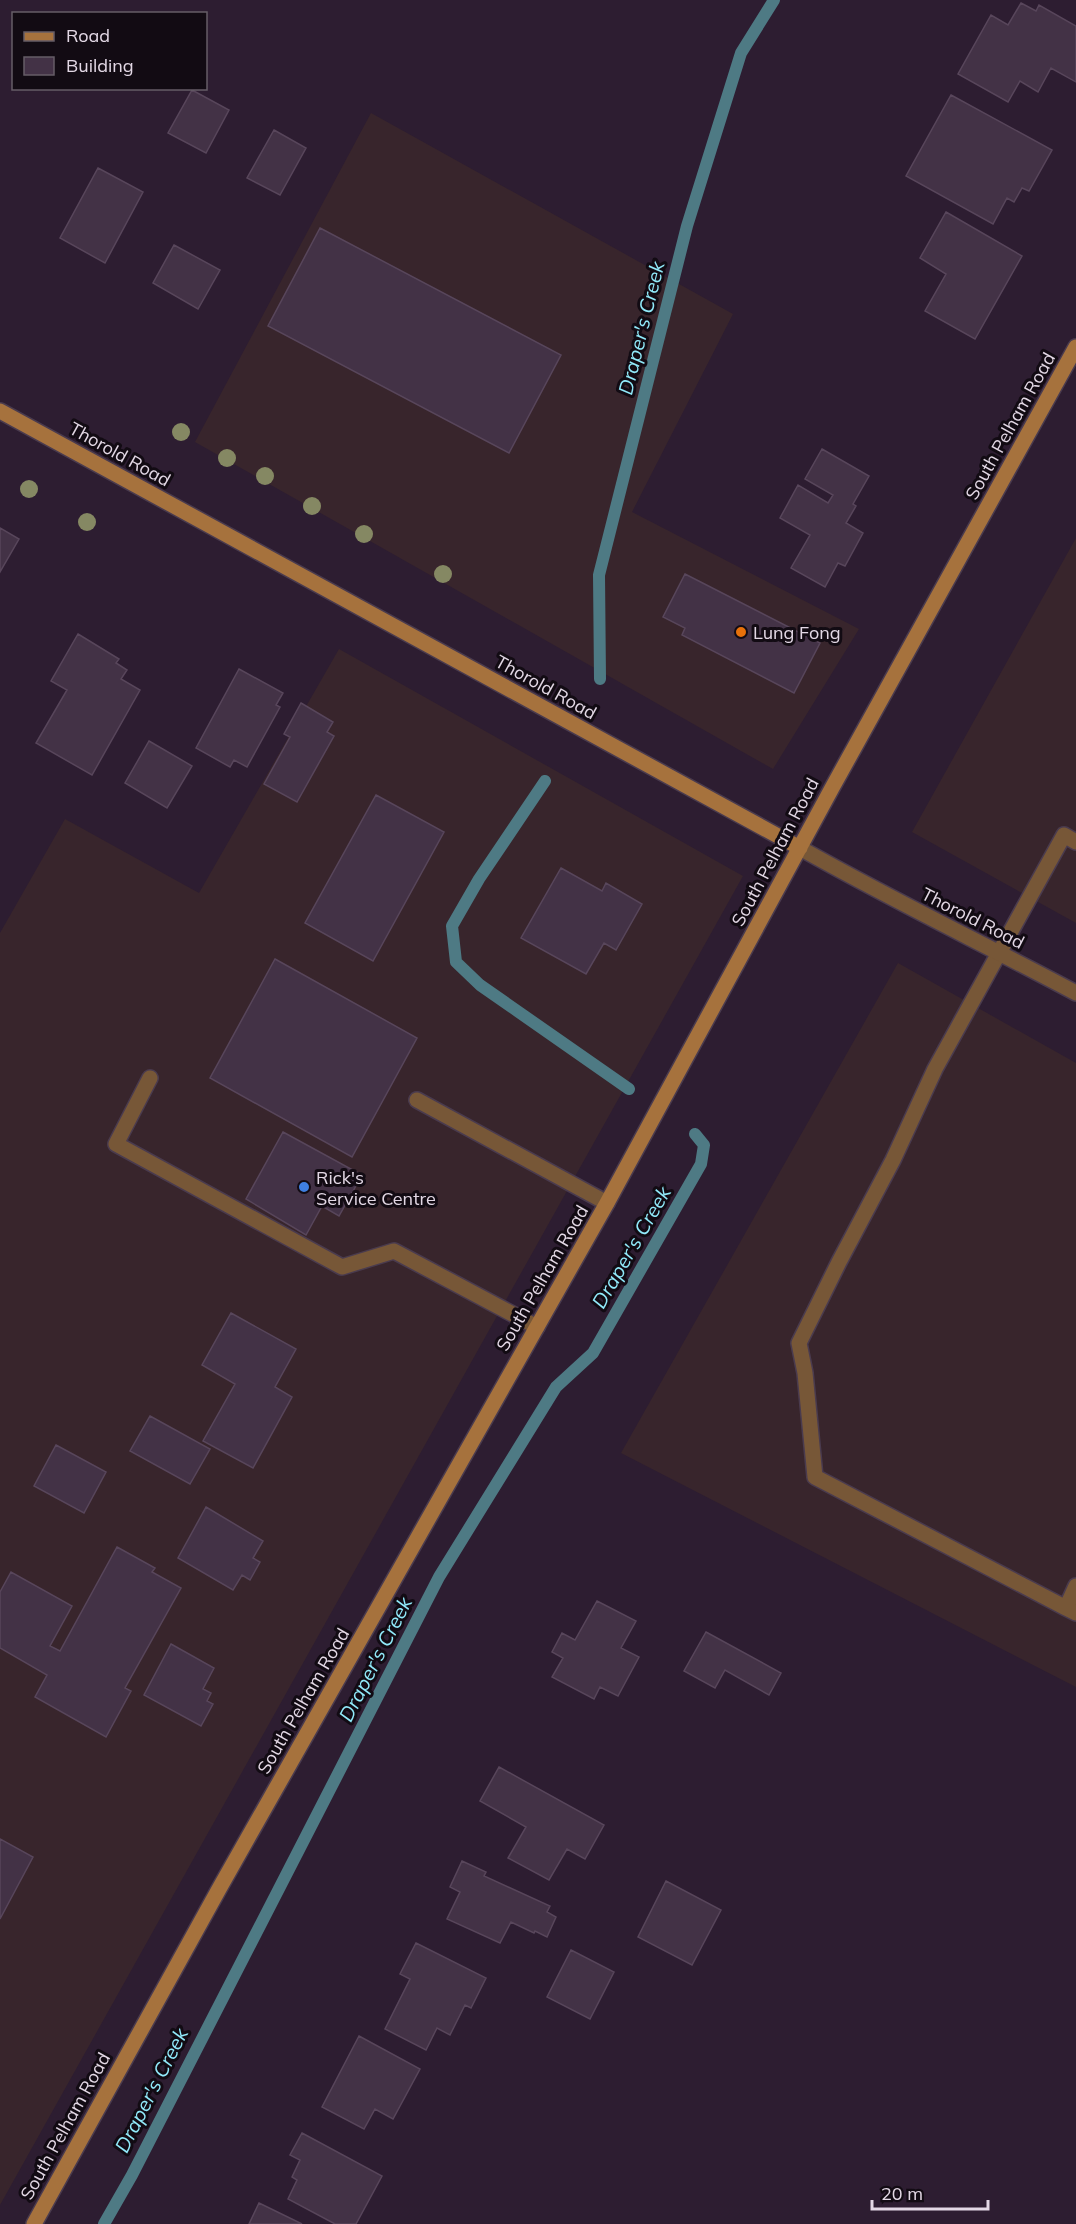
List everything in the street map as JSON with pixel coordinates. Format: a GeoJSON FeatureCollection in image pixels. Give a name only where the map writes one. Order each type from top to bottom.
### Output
{"type":"FeatureCollection","features":[{"type":"Feature","properties":{"kind":"main road","name":"South Pelham Road"},"geometry":{"type":"LineString","coordinates":[[34,2224],[225,1878],[607,1203],[1076,347]]}},
{"type":"Feature","properties":{"kind":"main road","name":"Thorold Road"},"geometry":{"type":"LineString","coordinates":[[0,411],[800,848]]}},
{"type":"Feature","properties":{"kind":"street"},"geometry":{"type":"LineString","coordinates":[[1076,842],[1064,835],[999,952],[935,1069],[893,1160],[799,1343],[805,1373],[815,1477],[1071,1611],[1076,1586]]}},
{"type":"Feature","properties":{"kind":"street","name":"Thorold Road"},"geometry":{"type":"LineString","coordinates":[[800,848],[863,884],[1076,993]]}},
{"type":"Feature","properties":{"kind":"street"},"geometry":{"type":"LineString","coordinates":[[150,1078],[116,1144],[342,1266],[394,1251],[537,1327]]}},
{"type":"Feature","properties":{"kind":"street"},"geometry":{"type":"LineString","coordinates":[[417,1100],[607,1203]]}},
{"type":"Feature","properties":{"kind":"shaded area"},"geometry":{"type":"Polygon","coordinates":[[[371,113],[733,314],[632,512],[859,629],[773,769],[195,442],[371,113]]]}},
{"type":"Feature","properties":{"kind":"shaded area"},"geometry":{"type":"Polygon","coordinates":[[[1076,538],[1076,923],[912,832],[1076,538]]]}},
{"type":"Feature","properties":{"kind":"shaded area"},"geometry":{"type":"Polygon","coordinates":[[[339,649],[743,876],[0,2205],[0,933],[65,819],[199,893],[339,649]]]}},
{"type":"Feature","properties":{"kind":"shaded area"},"geometry":{"type":"Polygon","coordinates":[[[898,963],[1076,1063],[1076,1687],[621,1453],[898,963]]]}},
{"type":"Feature","properties":{"kind":"building"},"geometry":{"type":"Polygon","coordinates":[[[1021,3],[1036,11],[1039,5],[1076,26],[1076,82],[1051,68],[1038,92],[1020,81],[1008,102],[958,74],[991,15],[1008,25],[1021,3]]]}},
{"type":"Feature","properties":{"kind":"building"},"geometry":{"type":"Polygon","coordinates":[[[192,90],[229,110],[206,153],[168,133],[192,90]]]}},
{"type":"Feature","properties":{"kind":"building"},"geometry":{"type":"Polygon","coordinates":[[[951,95],[1052,150],[1029,191],[1022,188],[1014,202],[1007,198],[993,224],[906,176],[951,95]]]}},
{"type":"Feature","properties":{"kind":"building"},"geometry":{"type":"Polygon","coordinates":[[[274,130],[306,148],[280,195],[247,178],[274,130]]]}},
{"type":"Feature","properties":{"kind":"building"},"geometry":{"type":"Polygon","coordinates":[[[98,168],[143,192],[105,263],[60,238],[98,168]]]}},
{"type":"Feature","properties":{"kind":"building"},"geometry":{"type":"Polygon","coordinates":[[[946,212],[1022,256],[975,339],[925,311],[946,274],[920,258],[946,212]]]}},
{"type":"Feature","properties":{"kind":"building"},"geometry":{"type":"Polygon","coordinates":[[[320,228],[561,355],[509,453],[268,326],[320,228]]]}},
{"type":"Feature","properties":{"kind":"building"},"geometry":{"type":"Polygon","coordinates":[[[174,245],[220,270],[198,309],[153,283],[174,245]]]}},
{"type":"Feature","properties":{"kind":"building"},"geometry":{"type":"Polygon","coordinates":[[[822,449],[869,476],[853,504],[856,506],[846,523],[863,533],[845,566],[838,563],[825,587],[791,568],[810,535],[780,518],[798,485],[828,503],[833,495],[805,479],[822,449]]]}},
{"type":"Feature","properties":{"kind":"building"},"geometry":{"type":"Polygon","coordinates":[[[0,528],[19,539],[0,572],[0,528]]]}},
{"type":"Feature","properties":{"kind":"building","name":"Lung Fong"},"geometry":{"type":"Polygon","coordinates":[[[685,574],[820,643],[794,693],[682,635],[685,628],[663,617],[685,574]]]}},
{"type":"Feature","properties":{"kind":"building"},"geometry":{"type":"Polygon","coordinates":[[[78,634],[119,659],[116,663],[127,670],[121,679],[140,690],[92,775],[36,743],[67,690],[51,681],[78,634]]]}},
{"type":"Feature","properties":{"kind":"building"},"geometry":{"type":"Polygon","coordinates":[[[239,669],[283,693],[276,705],[280,707],[247,767],[234,760],[230,767],[196,748],[239,669]]]}},
{"type":"Feature","properties":{"kind":"building"},"geometry":{"type":"Polygon","coordinates":[[[301,703],[333,722],[327,732],[334,736],[297,802],[264,784],[290,737],[284,734],[301,703]]]}},
{"type":"Feature","properties":{"kind":"building"},"geometry":{"type":"Polygon","coordinates":[[[149,741],[192,766],[167,808],[125,783],[149,741]]]}},
{"type":"Feature","properties":{"kind":"building"},"geometry":{"type":"Polygon","coordinates":[[[376,795],[444,832],[373,961],[305,923],[376,795]]]}},
{"type":"Feature","properties":{"kind":"building"},"geometry":{"type":"Polygon","coordinates":[[[561,868],[602,891],[606,883],[642,904],[616,950],[604,943],[586,974],[521,938],[561,868]]]}},
{"type":"Feature","properties":{"kind":"building"},"geometry":{"type":"Polygon","coordinates":[[[275,959],[417,1038],[352,1157],[210,1078],[275,959]]]}},
{"type":"Feature","properties":{"kind":"building","name":"Rick's Service Centre"},"geometry":{"type":"Polygon","coordinates":[[[283,1132],[362,1175],[339,1216],[322,1206],[306,1235],[246,1199],[283,1132]]]}},
{"type":"Feature","properties":{"kind":"building"},"geometry":{"type":"Polygon","coordinates":[[[231,1313],[296,1349],[275,1387],[292,1397],[253,1468],[203,1441],[235,1384],[202,1365],[231,1313]]]}},
{"type":"Feature","properties":{"kind":"building"},"geometry":{"type":"Polygon","coordinates":[[[150,1416],[210,1449],[190,1484],[130,1451],[150,1416]]]}},
{"type":"Feature","properties":{"kind":"building"},"geometry":{"type":"Polygon","coordinates":[[[56,1445],[106,1472],[84,1513],[34,1486],[56,1445]]]}},
{"type":"Feature","properties":{"kind":"building"},"geometry":{"type":"Polygon","coordinates":[[[206,1507],[263,1541],[253,1558],[260,1562],[250,1580],[242,1575],[233,1590],[178,1558],[206,1507]]]}},
{"type":"Feature","properties":{"kind":"building"},"geometry":{"type":"Polygon","coordinates":[[[117,1547],[155,1568],[152,1572],[181,1588],[125,1688],[131,1691],[106,1737],[35,1697],[47,1675],[0,1648],[0,1592],[11,1572],[72,1606],[50,1646],[60,1651],[117,1547]]]}},
{"type":"Feature","properties":{"kind":"building"},"geometry":{"type":"Polygon","coordinates":[[[597,1601],[636,1621],[621,1648],[639,1657],[618,1696],[600,1687],[594,1699],[552,1677],[563,1658],[552,1652],[562,1633],[575,1640],[597,1601]]]}},
{"type":"Feature","properties":{"kind":"building"},"geometry":{"type":"Polygon","coordinates":[[[706,1632],[781,1673],[769,1695],[725,1670],[715,1688],[684,1671],[706,1632]]]}},
{"type":"Feature","properties":{"kind":"building"},"geometry":{"type":"Polygon","coordinates":[[[171,1644],[214,1668],[203,1689],[211,1693],[207,1701],[213,1704],[201,1726],[144,1695],[171,1644]]]}},
{"type":"Feature","properties":{"kind":"building"},"geometry":{"type":"Polygon","coordinates":[[[499,1767],[604,1825],[585,1859],[567,1849],[549,1880],[508,1858],[526,1827],[480,1801],[499,1767]]]}},
{"type":"Feature","properties":{"kind":"building"},"geometry":{"type":"Polygon","coordinates":[[[0,1839],[33,1857],[0,1919],[0,1839]]]}},
{"type":"Feature","properties":{"kind":"building"},"geometry":{"type":"Polygon","coordinates":[[[462,1861],[486,1872],[484,1876],[550,1906],[547,1912],[556,1917],[547,1937],[511,1922],[500,1943],[447,1919],[460,1892],[450,1887],[462,1861]]]}},
{"type":"Feature","properties":{"kind":"building"},"geometry":{"type":"Polygon","coordinates":[[[666,1881],[721,1910],[692,1965],[638,1937],[666,1881]]]}},
{"type":"Feature","properties":{"kind":"building"},"geometry":{"type":"Polygon","coordinates":[[[416,1943],[486,1978],[471,2008],[465,2005],[450,2035],[437,2028],[426,2050],[385,2029],[410,1979],[400,1974],[416,1943]]]}},
{"type":"Feature","properties":{"kind":"building"},"geometry":{"type":"Polygon","coordinates":[[[571,1950],[614,1972],[590,2019],[547,1997],[571,1950]]]}},
{"type":"Feature","properties":{"kind":"building"},"geometry":{"type":"Polygon","coordinates":[[[359,2036],[420,2069],[393,2119],[375,2109],[364,2129],[322,2107],[359,2036]]]}},
{"type":"Feature","properties":{"kind":"building"},"geometry":{"type":"Polygon","coordinates":[[[302,2133],[382,2176],[356,2224],[335,2224],[288,2199],[297,2180],[292,2177],[300,2160],[290,2155],[302,2133]]]}},
{"type":"Feature","properties":{"kind":"building"},"geometry":{"type":"Polygon","coordinates":[[[259,2203],[302,2224],[249,2224],[259,2203]]]}},
{"type":"Feature","properties":{"kind":"waterway","name":"Draper's Creek"},"geometry":{"type":"LineString","coordinates":[[600,679],[599,575],[687,226],[741,53],[774,0]]}},
{"type":"Feature","properties":{"kind":"waterway","name":"Draper's Creek"},"geometry":{"type":"LineString","coordinates":[[545,781],[479,879],[452,926],[456,962],[480,985],[629,1089]]}},
{"type":"Feature","properties":{"kind":"waterway","name":"Draper's Creek"},"geometry":{"type":"LineString","coordinates":[[104,2224],[132,2175],[439,1577],[556,1387],[593,1353],[701,1164],[704,1145],[695,1134]]}},
{"type":"Feature","properties":{"kind":"place","name":"Lung Fong"},"geometry":{"type":"Point","coordinates":[741,632]}},
{"type":"Feature","properties":{"kind":"place","name":"Rick's Service Centre"},"geometry":{"type":"Point","coordinates":[304,1187]}}]}
